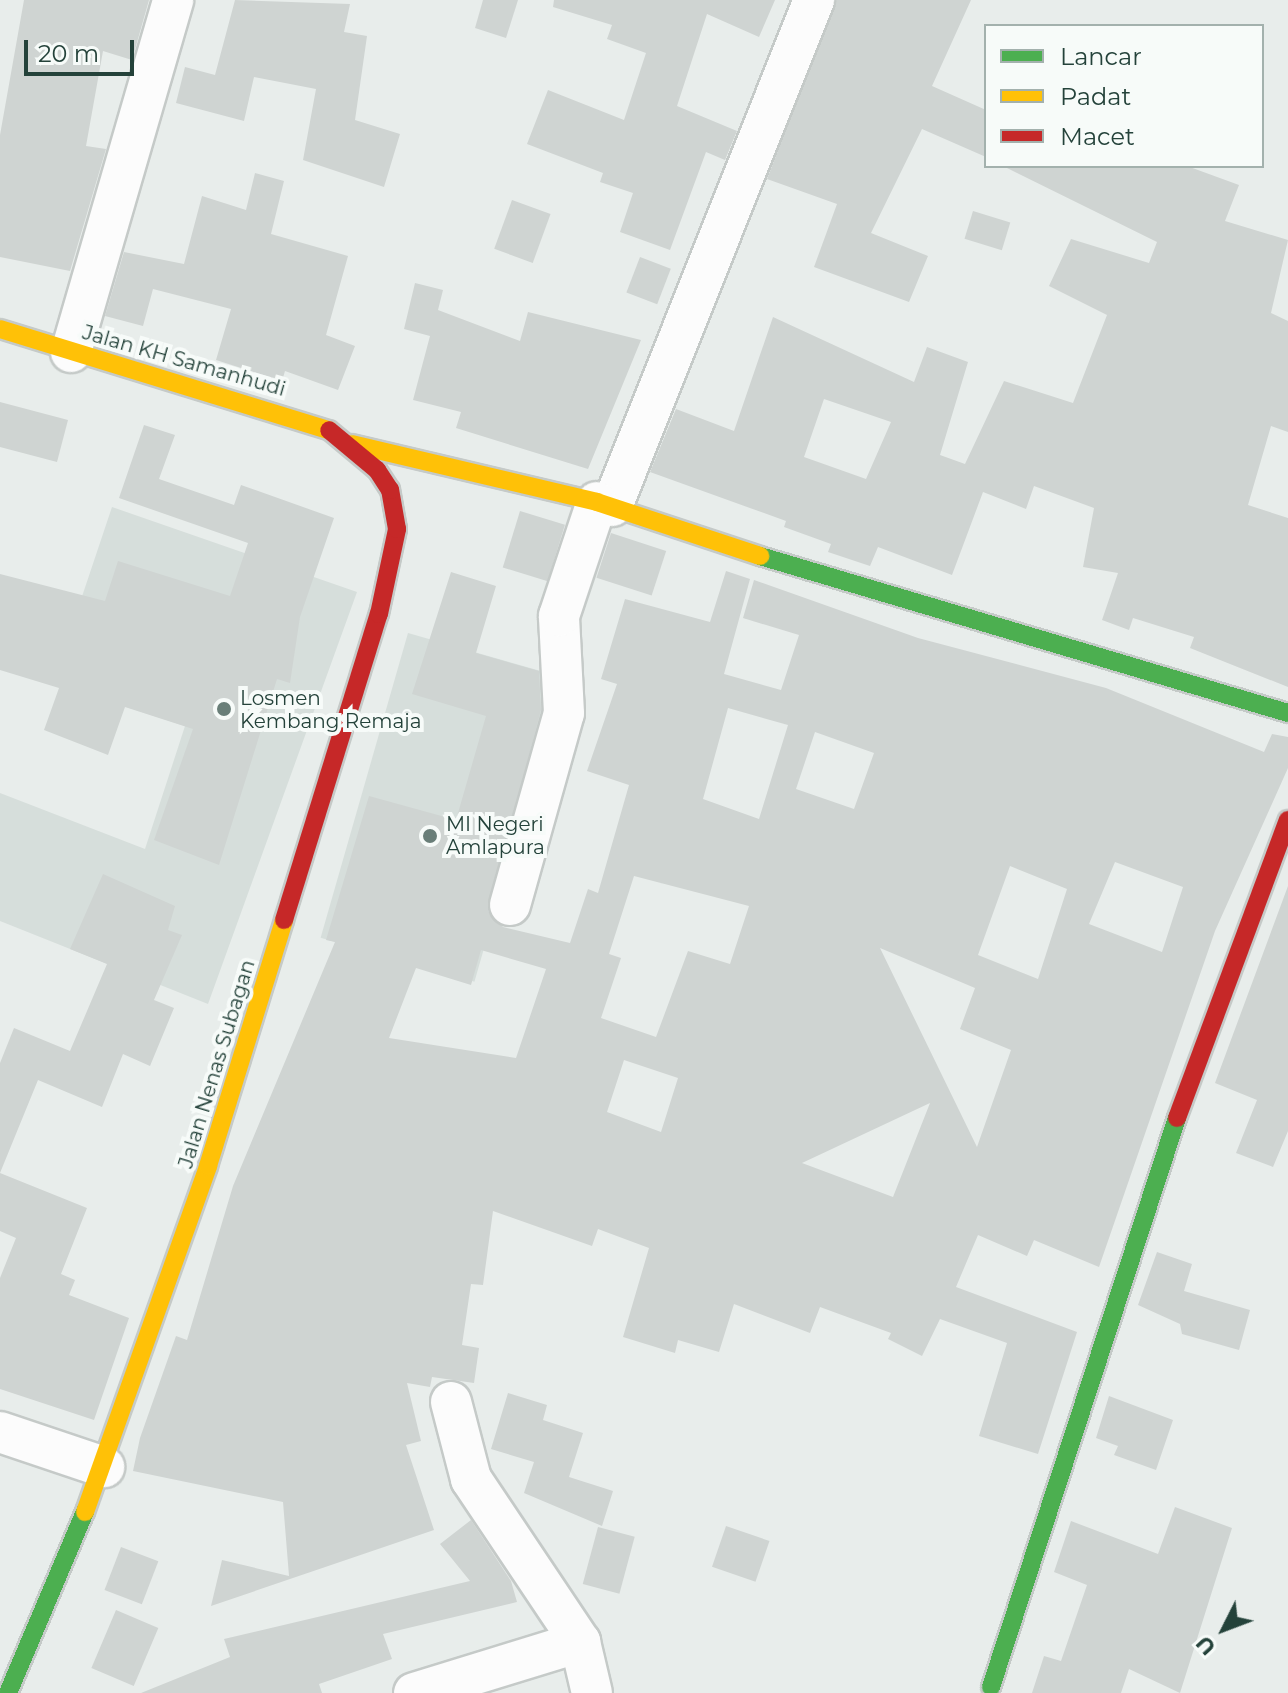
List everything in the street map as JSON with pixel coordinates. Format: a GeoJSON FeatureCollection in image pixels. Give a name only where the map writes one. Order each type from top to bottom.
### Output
{"type":"FeatureCollection","features":[{"type":"Feature","properties":{"kind":"street"},"geometry":{"type":"LineString","coordinates":[[71,352],[173,0]]}},
{"type":"Feature","properties":{"kind":"street"},"geometry":{"type":"LineString","coordinates":[[510,905],[564,713],[559,616],[814,0]]}},
{"type":"Feature","properties":{"kind":"street","name":"Jalan KH Samanhudi"},"geometry":{"type":"LineString","coordinates":[[0,329],[294,415],[352,444]]}},
{"type":"Feature","properties":{"kind":"street"},"geometry":{"type":"LineString","coordinates":[[352,444],[604,504],[921,609],[1288,713]]}},
{"type":"Feature","properties":{"kind":"street","name":"Jalan Nenas Subagan"},"geometry":{"type":"LineString","coordinates":[[8,1693],[104,1467],[208,1166],[389,576],[397,529],[390,490],[352,444]]}},
{"type":"Feature","properties":{"kind":"street"},"geometry":{"type":"LineString","coordinates":[[991,1687],[1110,1311],[1239,939],[1288,820]]}},
{"type":"Feature","properties":{"kind":"street"},"geometry":{"type":"LineString","coordinates":[[451,1402],[471,1479],[580,1642],[592,1693]]}},
{"type":"Feature","properties":{"kind":"street"},"geometry":{"type":"LineString","coordinates":[[0,1432],[104,1467]]}},
{"type":"Feature","properties":{"kind":"street"},"geometry":{"type":"LineString","coordinates":[[414,1693],[580,1642]]}},
{"type":"Feature","properties":{"kind":"shaded area","name":"Losmen Kembang Remaja"},"geometry":{"type":"Polygon","coordinates":[[[112,507],[357,592],[208,1004],[0,921],[0,793],[145,849],[185,726],[53,683],[112,507]]]}},
{"type":"Feature","properties":{"kind":"shaded area","name":"MI Negeri Amlapura"},"geometry":{"type":"Polygon","coordinates":[[[408,633],[562,677],[474,982],[321,938],[408,633]]]}},
{"type":"Feature","properties":{"kind":"building"},"geometry":{"type":"Polygon","coordinates":[[[24,0],[149,0],[132,60],[103,51],[86,146],[106,149],[70,271],[0,257],[0,135],[24,0]]]}},
{"type":"Feature","properties":{"kind":"building"},"geometry":{"type":"Polygon","coordinates":[[[235,0],[350,4],[344,32],[367,36],[355,120],[400,134],[384,187],[303,160],[316,89],[254,77],[244,121],[176,103],[185,67],[215,75],[235,0]]]}},
{"type":"Feature","properties":{"kind":"building"},"geometry":{"type":"Polygon","coordinates":[[[483,0],[518,0],[506,38],[475,28],[483,0]]]}},
{"type":"Feature","properties":{"kind":"building"},"geometry":{"type":"Polygon","coordinates":[[[554,0],[775,0],[759,37],[707,14],[677,106],[737,131],[725,160],[706,152],[670,250],[620,232],[633,193],[600,182],[603,173],[527,144],[548,90],[624,120],[646,53],[607,39],[612,25],[553,7],[554,0]]]}},
{"type":"Feature","properties":{"kind":"building"},"geometry":{"type":"Polygon","coordinates":[[[836,0],[971,0],[932,86],[984,109],[984,156],[922,129],[871,233],[928,256],[909,302],[814,267],[837,204],[767,179],[836,0]]]}},
{"type":"Feature","properties":{"kind":"building"},"geometry":{"type":"Polygon","coordinates":[[[1007,168],[1192,168],[1239,185],[1225,221],[1288,240],[1271,313],[1288,321],[1288,432],[1271,426],[1248,505],[1288,518],[1288,687],[1190,648],[1194,637],[1133,618],[1129,630],[1102,620],[1118,573],[1083,567],[1094,508],[1034,486],[1026,509],[983,492],[952,575],[878,547],[870,566],[828,552],[831,544],[784,527],[786,521],[650,472],[676,409],[734,431],[773,317],[914,382],[927,347],[968,362],[940,455],[965,464],[1004,381],[1073,403],[1107,315],[1049,286],[1071,239],[1149,263],[1157,242],[1007,168]],[[824,399],[804,457],[866,479],[891,422],[824,399]]]}},
{"type":"Feature","properties":{"kind":"building"},"geometry":{"type":"Polygon","coordinates":[[[255,173],[284,181],[271,234],[348,256],[326,335],[355,346],[338,390],[285,371],[282,381],[216,360],[231,309],[153,289],[143,326],[105,316],[124,252],[184,264],[202,196],[246,210],[255,173]]]}},
{"type":"Feature","properties":{"kind":"building"},"geometry":{"type":"Polygon","coordinates":[[[512,200],[551,214],[533,263],[494,249],[512,200]]]}},
{"type":"Feature","properties":{"kind":"building"},"geometry":{"type":"Polygon","coordinates":[[[973,211],[1010,222],[1002,250],[965,239],[973,211]]]}},
{"type":"Feature","properties":{"kind":"building"},"geometry":{"type":"Polygon","coordinates":[[[640,257],[671,269],[657,304],[626,292],[640,257]]]}},
{"type":"Feature","properties":{"kind":"building"},"geometry":{"type":"Polygon","coordinates":[[[415,283],[443,290],[438,310],[520,341],[528,312],[641,340],[588,469],[456,428],[461,412],[413,400],[430,336],[404,329],[415,283]]]}},
{"type":"Feature","properties":{"kind":"building"},"geometry":{"type":"Polygon","coordinates":[[[0,402],[68,420],[57,462],[0,447],[0,402]]]}},
{"type":"Feature","properties":{"kind":"building","name":"Losmen Kembang Remaja"},"geometry":{"type":"Polygon","coordinates":[[[144,425],[175,435],[159,479],[234,505],[241,485],[334,518],[300,617],[290,683],[277,679],[219,865],[154,840],[193,729],[125,707],[108,755],[44,730],[59,688],[0,670],[0,574],[105,601],[118,561],[230,596],[248,543],[119,498],[144,425]]]}},
{"type":"Feature","properties":{"kind":"building"},"geometry":{"type":"Polygon","coordinates":[[[520,511],[565,525],[548,581],[503,567],[520,511]]]}},
{"type":"Feature","properties":{"kind":"building"},"geometry":{"type":"Polygon","coordinates":[[[611,533],[666,551],[652,596],[596,578],[611,533]]]}},
{"type":"Feature","properties":{"kind":"building"},"geometry":{"type":"Polygon","coordinates":[[[726,571],[750,579],[724,674],[781,690],[799,635],[743,618],[754,580],[918,638],[1106,688],[1264,752],[1272,734],[1288,737],[1288,768],[1215,931],[1099,1267],[1034,1240],[1027,1256],[978,1235],[956,1287],[1077,1332],[1038,1454],[979,1436],[1007,1343],[940,1319],[922,1356],[888,1339],[891,1333],[820,1307],[810,1333],[734,1304],[719,1352],[678,1340],[675,1353],[623,1337],[649,1248],[598,1229],[592,1246],[493,1211],[483,1285],[471,1284],[462,1345],[479,1348],[474,1383],[432,1377],[430,1387],[407,1383],[421,1441],[406,1445],[434,1530],[211,1606],[222,1560],[289,1576],[283,1502],[133,1471],[140,1438],[176,1336],[187,1340],[233,1186],[335,942],[326,940],[369,796],[456,820],[486,716],[412,694],[451,572],[496,586],[476,653],[539,671],[541,710],[488,911],[503,927],[570,943],[588,889],[598,893],[629,785],[587,771],[617,684],[601,679],[625,599],[710,622],[726,571]],[[728,708],[703,799],[759,819],[788,725],[728,708]],[[815,732],[796,789],[854,809],[874,753],[815,732]],[[1115,862],[1089,924],[1162,952],[1183,887],[1115,862]],[[1010,866],[978,955],[1038,979],[1067,889],[1010,866]],[[634,876],[609,954],[621,958],[601,1018],[656,1037],[688,951],[730,964],[749,906],[634,876]],[[880,948],[977,1147],[1011,1050],[960,1029],[975,988],[880,948]],[[481,950],[471,985],[416,968],[389,1038],[516,1058],[546,969],[481,950]],[[624,1060],[607,1112],[661,1132],[678,1078],[624,1060]],[[930,1103],[802,1163],[893,1197],[930,1103]]]}},
{"type":"Feature","properties":{"kind":"building"},"geometry":{"type":"Polygon","coordinates":[[[103,874],[175,906],[168,930],[182,935],[154,1000],[174,1008],[150,1066],[123,1054],[102,1107],[38,1080],[0,1173],[0,1063],[14,1028],[70,1051],[107,964],[70,949],[103,874]]]}},
{"type":"Feature","properties":{"kind":"building"},"geometry":{"type":"Polygon","coordinates":[[[1288,886],[1288,1131],[1273,1167],[1236,1153],[1257,1100],[1215,1083],[1288,886]]]}},
{"type":"Feature","properties":{"kind":"building"},"geometry":{"type":"Polygon","coordinates":[[[0,1173],[87,1208],[61,1274],[75,1280],[69,1295],[129,1318],[94,1420],[0,1389],[0,1278],[16,1238],[0,1231],[0,1173]]]}},
{"type":"Feature","properties":{"kind":"building"},"geometry":{"type":"Polygon","coordinates":[[[1157,1252],[1192,1264],[1184,1291],[1250,1310],[1239,1350],[1182,1334],[1180,1324],[1138,1305],[1157,1252]]]}},
{"type":"Feature","properties":{"kind":"building"},"geometry":{"type":"Polygon","coordinates":[[[508,1393],[547,1405],[543,1420],[583,1433],[569,1477],[613,1491],[602,1526],[524,1493],[534,1462],[491,1449],[508,1393]]]}},
{"type":"Feature","properties":{"kind":"building"},"geometry":{"type":"Polygon","coordinates":[[[1109,1396],[1173,1420],[1156,1470],[1114,1455],[1118,1446],[1096,1438],[1109,1396]]]}},
{"type":"Feature","properties":{"kind":"building"},"geometry":{"type":"Polygon","coordinates":[[[1175,1507],[1232,1528],[1180,1693],[1129,1669],[1121,1693],[1032,1693],[1044,1656],[1061,1661],[1087,1585],[1054,1572],[1071,1521],[1158,1554],[1175,1507]]]}},
{"type":"Feature","properties":{"kind":"building"},"geometry":{"type":"Polygon","coordinates":[[[471,1520],[511,1581],[517,1602],[383,1634],[392,1659],[319,1684],[322,1693],[141,1693],[230,1657],[224,1639],[470,1581],[440,1544],[471,1520]]]}},
{"type":"Feature","properties":{"kind":"building"},"geometry":{"type":"Polygon","coordinates":[[[726,1526],[769,1541],[755,1582],[712,1567],[726,1526]]]}},
{"type":"Feature","properties":{"kind":"building"},"geometry":{"type":"Polygon","coordinates":[[[598,1527],[635,1537],[619,1594],[583,1584],[598,1527]]]}},
{"type":"Feature","properties":{"kind":"building"},"geometry":{"type":"Polygon","coordinates":[[[121,1547],[158,1561],[142,1604],[105,1590],[121,1547]]]}},
{"type":"Feature","properties":{"kind":"building"},"geometry":{"type":"Polygon","coordinates":[[[116,1610],[158,1628],[134,1686],[91,1668],[116,1610]]]}},
{"type":"Feature","properties":{"kind":"traffic: fast"},"geometry":{"type":"LineString","coordinates":[[760,556],[1288,713]]}},
{"type":"Feature","properties":{"kind":"traffic: fast"},"geometry":{"type":"LineString","coordinates":[[991,1687],[1177,1118]]}},
{"type":"Feature","properties":{"kind":"traffic: fast"},"geometry":{"type":"LineString","coordinates":[[8,1693],[85,1512]]}},
{"type":"Feature","properties":{"kind":"traffic: slow"},"geometry":{"type":"LineString","coordinates":[[0,329],[329,430]]}},
{"type":"Feature","properties":{"kind":"traffic: slow"},"geometry":{"type":"LineString","coordinates":[[352,444],[597,502],[760,556]]}},
{"type":"Feature","properties":{"kind":"traffic: slow"},"geometry":{"type":"LineString","coordinates":[[85,1512],[208,1166],[284,920]]}},
{"type":"Feature","properties":{"kind":"traffic: jam"},"geometry":{"type":"LineString","coordinates":[[284,920],[379,614],[397,529],[390,490],[377,470],[329,430]]}},
{"type":"Feature","properties":{"kind":"traffic: jam"},"geometry":{"type":"LineString","coordinates":[[1177,1118],[1288,820]]}},
{"type":"Feature","properties":{"kind":"place","name":"Losmen Kembang Remaja"},"geometry":{"type":"Point","coordinates":[224,709]}},
{"type":"Feature","properties":{"kind":"place","name":"MI Negeri Amlapura"},"geometry":{"type":"Point","coordinates":[430,836]}}]}
